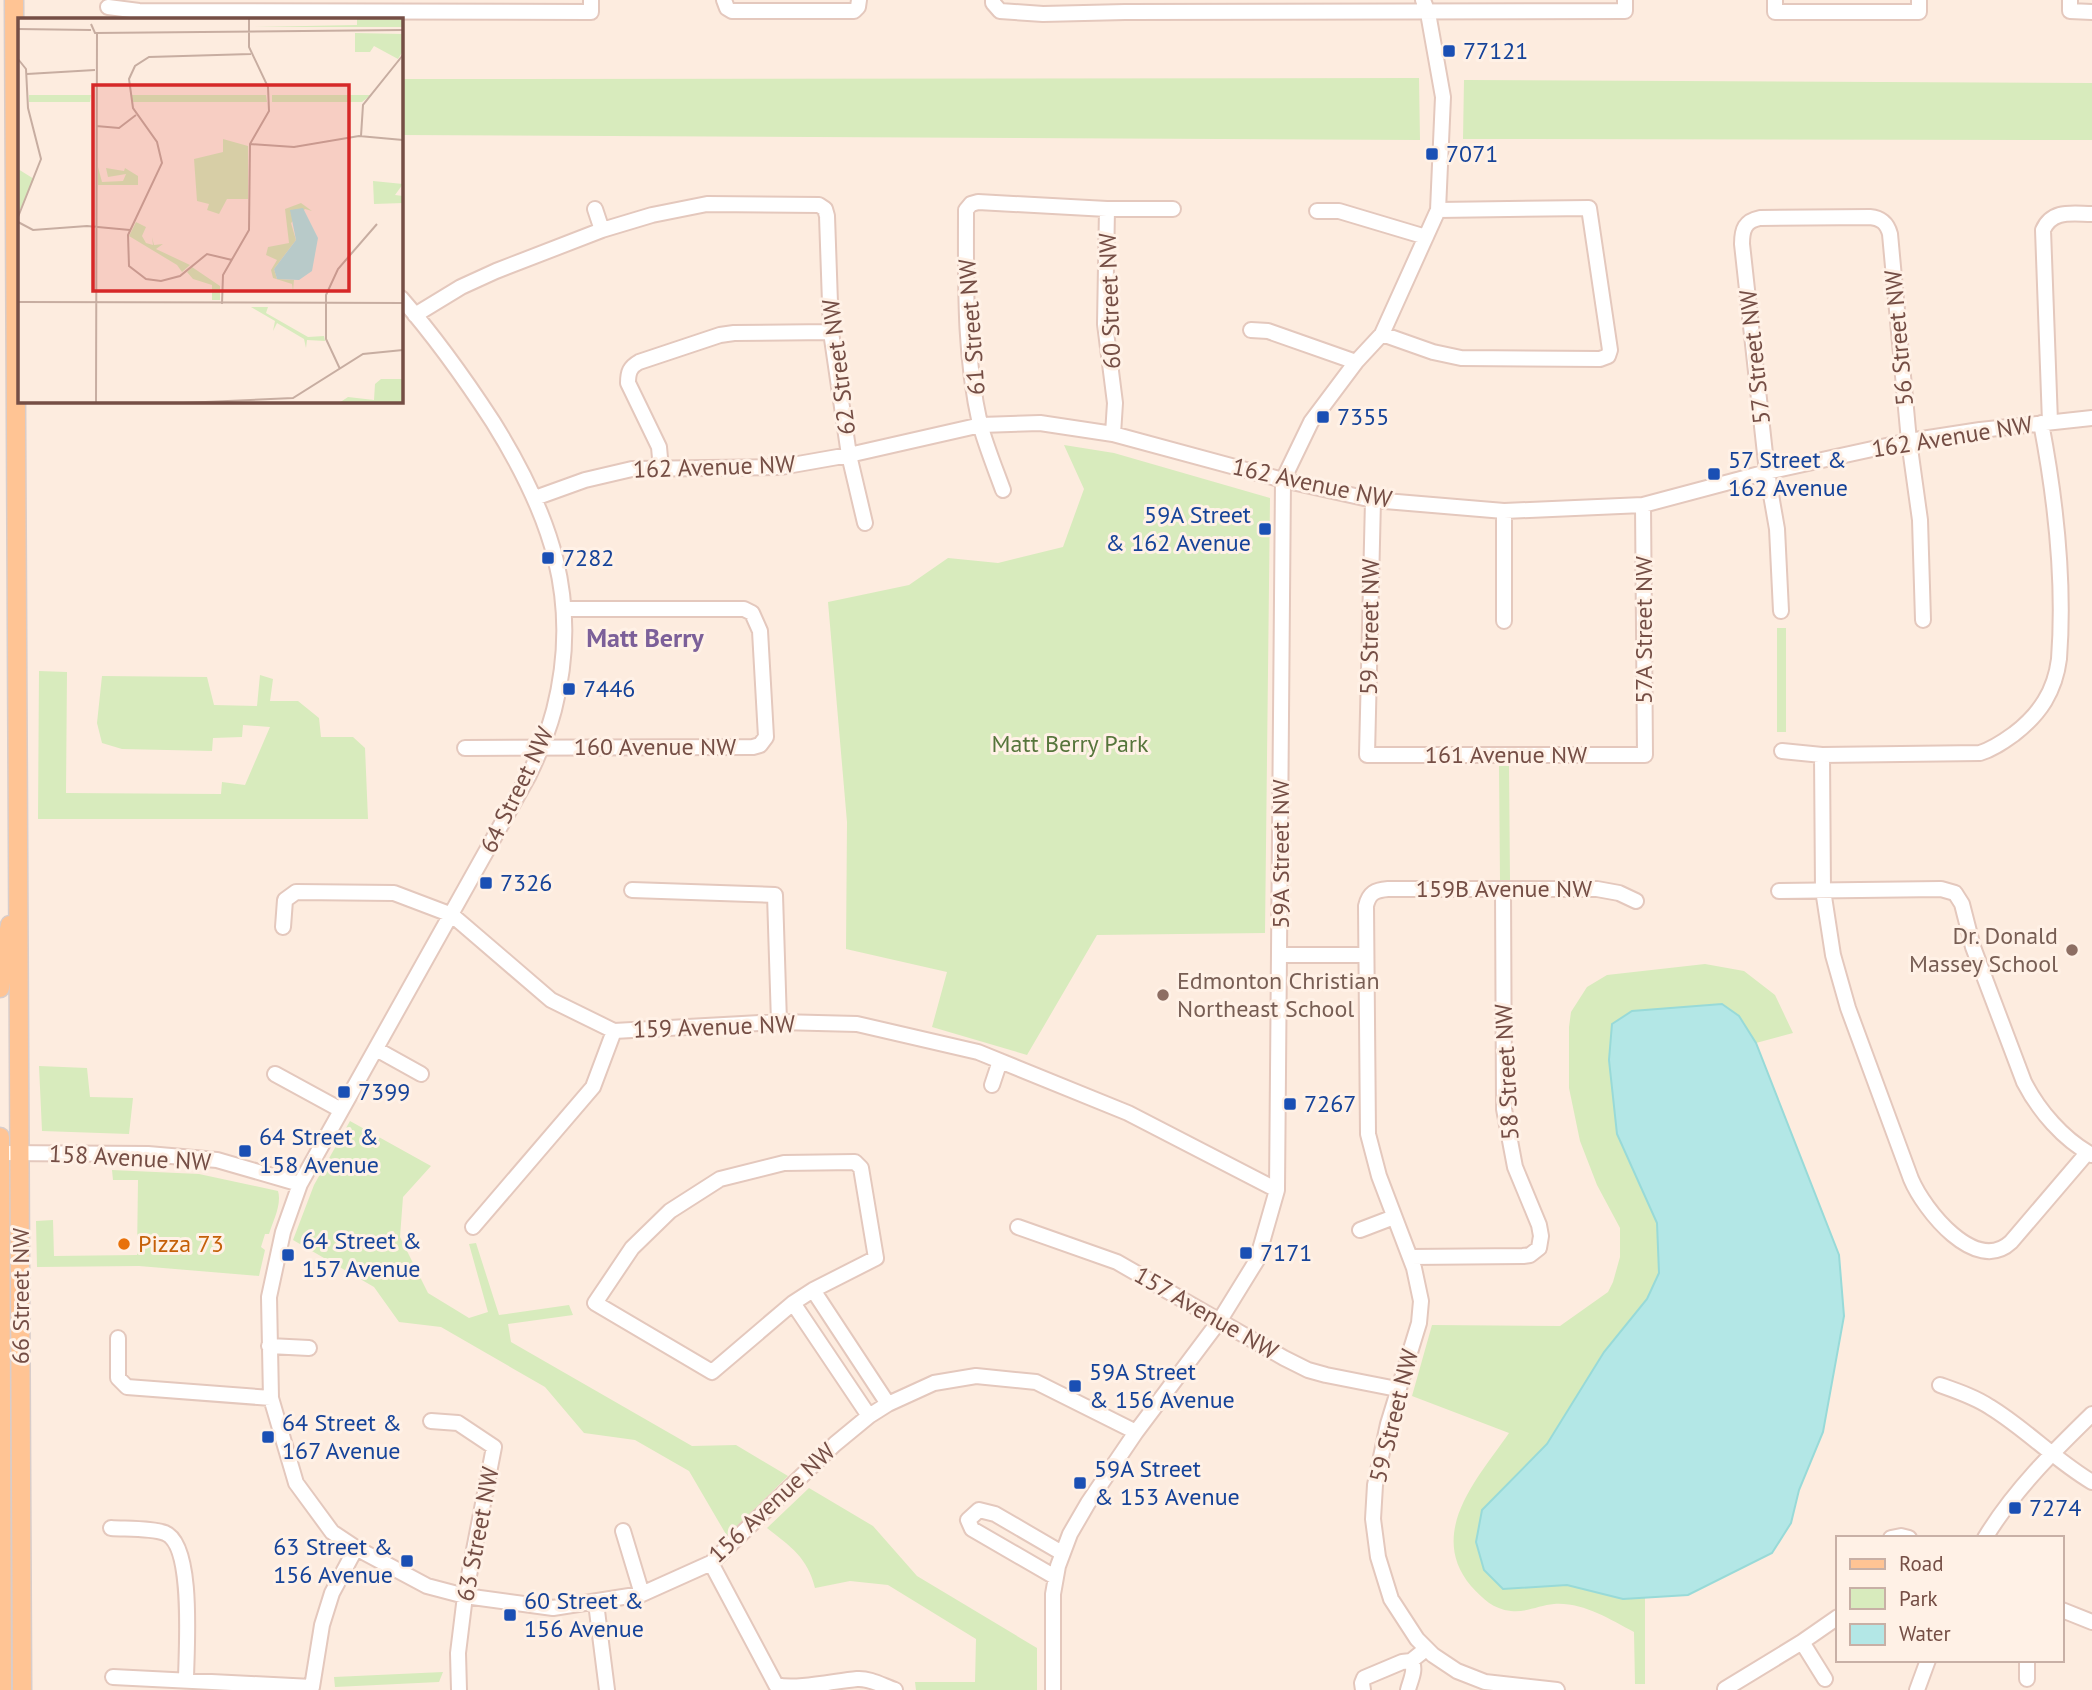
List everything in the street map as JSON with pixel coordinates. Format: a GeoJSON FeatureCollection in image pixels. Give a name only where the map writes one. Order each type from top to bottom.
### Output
{"type":"FeatureCollection","features":[{"type":"Feature","properties":{"kind":"main road","name":"66 Street NW"},"geometry":{"type":"LineString","coordinates":[[14,0],[22,1690]]}},
{"type":"Feature","properties":{"kind":"main road","name":"66 Street NW"},"geometry":{"type":"LineString","coordinates":[[0,988],[4,951],[17,901]]}},
{"type":"Feature","properties":{"kind":"main road","name":"66 Street NW"},"geometry":{"type":"LineString","coordinates":[[0,1137],[2,1690]]}},
{"type":"Feature","properties":{"kind":"street"},"geometry":{"type":"LineString","coordinates":[[726,4],[733,11],[856,6]]}},
{"type":"Feature","properties":{"kind":"street"},"geometry":{"type":"LineString","coordinates":[[997,5],[1043,14],[1129,6],[1625,6]]}},
{"type":"Feature","properties":{"kind":"street"},"geometry":{"type":"LineString","coordinates":[[108,7],[139,11],[591,6]]}},
{"type":"Feature","properties":{"kind":"street","name":"59A Street NW"},"geometry":{"type":"LineString","coordinates":[[1053,1690],[1052,1594],[1062,1553],[1087,1503],[1136,1432],[1220,1321],[1257,1260],[1277,1190],[1283,480],[1311,422],[1356,362],[1382,334],[1438,210],[1443,97],[1426,6]]}},
{"type":"Feature","properties":{"kind":"street"},"geometry":{"type":"LineString","coordinates":[[1775,6],[1919,6]]}},
{"type":"Feature","properties":{"kind":"street"},"geometry":{"type":"LineString","coordinates":[[2070,6],[2092,12]]}},
{"type":"Feature","properties":{"kind":"street","name":"61 Street NW"},"geometry":{"type":"LineString","coordinates":[[1003,490],[981,425],[970,361],[966,290],[966,210],[971,204],[978,202],[1107,209]]}},
{"type":"Feature","properties":{"kind":"street","name":"62 Street NW"},"geometry":{"type":"LineString","coordinates":[[602,229],[707,204],[811,204],[825,209],[828,223],[831,332],[849,455],[865,523]]}},
{"type":"Feature","properties":{"kind":"street"},"geometry":{"type":"LineString","coordinates":[[1382,334],[1433,352],[1461,358],[1600,359],[1608,356],[1610,350],[1589,208],[1438,210]]}},
{"type":"Feature","properties":{"kind":"street"},"geometry":{"type":"LineString","coordinates":[[415,314],[461,287],[496,271],[602,229],[595,209]]}},
{"type":"Feature","properties":{"kind":"street"},"geometry":{"type":"LineString","coordinates":[[1107,209],[1173,209]]}},
{"type":"Feature","properties":{"kind":"street","name":"60 Street NW"},"geometry":{"type":"LineString","coordinates":[[1107,209],[1105,324],[1115,403],[1113,434]]}},
{"type":"Feature","properties":{"kind":"street"},"geometry":{"type":"LineString","coordinates":[[1317,211],[1339,211],[1426,237]]}},
{"type":"Feature","properties":{"kind":"street"},"geometry":{"type":"LineString","coordinates":[[1782,751],[1822,755],[1980,753],[2000,745],[2039,712],[2058,672],[2060,646],[2058,535],[2046,422],[2042,238],[2049,218],[2092,214]]}},
{"type":"Feature","properties":{"kind":"street","name":"57 Street NW"},"geometry":{"type":"LineString","coordinates":[[1781,611],[1777,529],[1767,472],[1742,244],[1744,228],[1751,220],[1760,218],[1870,217],[1885,224]]}},
{"type":"Feature","properties":{"kind":"street","name":"56 Street NW"},"geometry":{"type":"LineString","coordinates":[[1885,224],[1891,242],[1909,441],[1920,520],[1923,620]]}},
{"type":"Feature","properties":{"kind":"street","name":"64 Street NW"},"geometry":{"type":"LineString","coordinates":[[356,1548],[332,1532],[296,1483],[271,1398],[269,1297],[283,1232],[300,1184],[529,775],[554,711],[563,663],[564,609],[557,561],[535,498],[519,466],[473,391],[402,299]]}},
{"type":"Feature","properties":{"kind":"street"},"geometry":{"type":"LineString","coordinates":[[1251,330],[1268,331],[1356,362]]}},
{"type":"Feature","properties":{"kind":"street"},"geometry":{"type":"LineString","coordinates":[[661,469],[659,447],[631,391],[628,374],[633,366],[720,335],[831,332]]}},
{"type":"Feature","properties":{"kind":"street","name":"162 Avenue NW"},"geometry":{"type":"LineString","coordinates":[[535,498],[585,480],[632,469],[780,467],[849,455],[981,425],[1040,423],[1113,434],[1283,480],[1373,499],[1504,511],[1643,505],[1767,472],[1909,441],[2092,418]]}},
{"type":"Feature","properties":{"kind":"street","name":"59 Street NW"},"geometry":{"type":"LineString","coordinates":[[1367,755],[1373,499]]}},
{"type":"Feature","properties":{"kind":"street","name":"57A Street NW"},"geometry":{"type":"LineString","coordinates":[[1643,505],[1645,755]]}},
{"type":"Feature","properties":{"kind":"street"},"geometry":{"type":"LineString","coordinates":[[1504,511],[1504,621]]}},
{"type":"Feature","properties":{"kind":"street","name":"160 Avenue NW"},"geometry":{"type":"LineString","coordinates":[[466,748],[753,747],[760,745],[766,737],[760,631],[752,613],[744,609],[564,609]]}},
{"type":"Feature","properties":{"kind":"street","name":"161 Avenue NW"},"geometry":{"type":"LineString","coordinates":[[1367,755],[1645,755]]}},
{"type":"Feature","properties":{"kind":"street"},"geometry":{"type":"LineString","coordinates":[[1779,891],[1823,890],[1941,889],[1955,892],[1960,898],[1973,947],[2024,1082],[2044,1114],[2066,1137],[2090,1154],[2001,1250],[1990,1252],[1976,1248],[1957,1237],[1935,1218],[1916,1191],[1848,1008],[1833,955],[1823,890],[1822,755]]}},
{"type":"Feature","properties":{"kind":"street","name":"159B Avenue NW"},"geometry":{"type":"LineString","coordinates":[[1371,894],[1388,889],[1597,889],[1619,893],[1636,901]]}},
{"type":"Feature","properties":{"kind":"street","name":"58 Street NW"},"geometry":{"type":"LineString","coordinates":[[1409,1257],[1523,1256],[1530,1255],[1539,1248],[1541,1241],[1540,1230],[1515,1167],[1504,1109],[1503,889]]}},
{"type":"Feature","properties":{"kind":"street"},"geometry":{"type":"LineString","coordinates":[[632,890],[775,895],[779,1022]]}},
{"type":"Feature","properties":{"kind":"street","name":"159 Avenue NW"},"geometry":{"type":"LineString","coordinates":[[283,927],[285,900],[296,892],[394,893],[452,915],[551,1000],[614,1031],[779,1022],[857,1024],[978,1052],[1128,1113],[1277,1190]]}},
{"type":"Feature","properties":{"kind":"street","name":"59 Street NW"},"geometry":{"type":"LineString","coordinates":[[1371,894],[1366,906],[1368,1134],[1373,1157],[1417,1277],[1421,1310],[1384,1439],[1376,1485],[1374,1531],[1381,1570],[1391,1599],[1410,1629],[1426,1649],[1457,1671],[1485,1682],[1557,1690]]}},
{"type":"Feature","properties":{"kind":"street"},"geometry":{"type":"LineString","coordinates":[[1280,955],[1366,956]]}},
{"type":"Feature","properties":{"kind":"street"},"geometry":{"type":"LineString","coordinates":[[473,1227],[593,1087],[614,1031]]}},
{"type":"Feature","properties":{"kind":"street"},"geometry":{"type":"LineString","coordinates":[[376,1049],[421,1074]]}},
{"type":"Feature","properties":{"kind":"street"},"geometry":{"type":"LineString","coordinates":[[992,1085],[1000,1061]]}},
{"type":"Feature","properties":{"kind":"street"},"geometry":{"type":"LineString","coordinates":[[275,1074],[341,1110]]}},
{"type":"Feature","properties":{"kind":"street","name":"158 Avenue NW"},"geometry":{"type":"LineString","coordinates":[[0,1153],[148,1154],[217,1160],[300,1184]]}},
{"type":"Feature","properties":{"kind":"street"},"geometry":{"type":"LineString","coordinates":[[855,1162],[862,1168],[876,1258],[813,1290],[793,1303],[712,1372],[594,1303],[632,1248],[670,1211],[720,1179],[784,1163],[855,1162]]}},
{"type":"Feature","properties":{"kind":"street"},"geometry":{"type":"LineString","coordinates":[[1360,1230],[1394,1217]]}},
{"type":"Feature","properties":{"kind":"street","name":"157 Avenue NW"},"geometry":{"type":"LineString","coordinates":[[1018,1227],[1117,1262],[1284,1359],[1308,1370],[1397,1389]]}},
{"type":"Feature","properties":{"kind":"street"},"geometry":{"type":"LineString","coordinates":[[813,1290],[888,1404]]}},
{"type":"Feature","properties":{"kind":"street"},"geometry":{"type":"LineString","coordinates":[[793,1303],[869,1416]]}},
{"type":"Feature","properties":{"kind":"street"},"geometry":{"type":"LineString","coordinates":[[118,1338],[118,1378],[127,1387],[271,1398]]}},
{"type":"Feature","properties":{"kind":"street"},"geometry":{"type":"LineString","coordinates":[[269,1346],[309,1348]]}},
{"type":"Feature","properties":{"kind":"street","name":"156 Avenue NW"},"geometry":{"type":"LineString","coordinates":[[356,1548],[427,1586],[465,1596],[553,1608],[596,1603],[642,1594],[711,1563],[835,1444],[869,1416],[934,1383],[976,1376],[1036,1382],[1136,1432]]}},
{"type":"Feature","properties":{"kind":"street"},"geometry":{"type":"LineString","coordinates":[[1940,1385],[1991,1407],[2092,1482]]}},
{"type":"Feature","properties":{"kind":"street"},"geometry":{"type":"LineString","coordinates":[[1986,1536],[2004,1507],[2051,1454],[2092,1414]]}},
{"type":"Feature","properties":{"kind":"street","name":"63 Street NW"},"geometry":{"type":"LineString","coordinates":[[431,1421],[458,1423],[494,1447],[465,1596],[458,1653],[459,1690]]}},
{"type":"Feature","properties":{"kind":"street"},"geometry":{"type":"LineString","coordinates":[[1055,1577],[972,1529],[968,1520],[979,1510],[995,1514],[1062,1553]]}},
{"type":"Feature","properties":{"kind":"street"},"geometry":{"type":"LineString","coordinates":[[111,1528],[161,1532],[172,1537],[175,1542],[185,1573],[187,1595],[186,1681]]}},
{"type":"Feature","properties":{"kind":"street"},"geometry":{"type":"LineString","coordinates":[[623,1531],[642,1594]]}},
{"type":"Feature","properties":{"kind":"street"},"geometry":{"type":"LineString","coordinates":[[113,1677],[312,1688],[322,1625],[332,1593],[356,1548]]}},
{"type":"Feature","properties":{"kind":"street"},"geometry":{"type":"LineString","coordinates":[[711,1563],[776,1685],[785,1690],[834,1685],[859,1679],[895,1690]]}},
{"type":"Feature","properties":{"kind":"street"},"geometry":{"type":"LineString","coordinates":[[596,1603],[607,1690]]}},
{"type":"Feature","properties":{"kind":"street"},"geometry":{"type":"LineString","coordinates":[[2064,1611],[2092,1622]]}},
{"type":"Feature","properties":{"kind":"street"},"geometry":{"type":"LineString","coordinates":[[1725,1689],[1836,1618]]}},
{"type":"Feature","properties":{"kind":"street"},"geometry":{"type":"LineString","coordinates":[[1802,1642],[1825,1679]]}},
{"type":"Feature","properties":{"kind":"street"},"geometry":{"type":"LineString","coordinates":[[1363,1690],[1364,1678],[1402,1662],[1411,1661],[1426,1649]]}},
{"type":"Feature","properties":{"kind":"street"},"geometry":{"type":"LineString","coordinates":[[1408,1690],[1414,1670],[1411,1661]]}},
{"type":"Feature","properties":{"kind":"street"},"geometry":{"type":"LineString","coordinates":[[1921,1686],[1927,1662]]}},
{"type":"Feature","properties":{"kind":"street"},"geometry":{"type":"LineString","coordinates":[[2027,1662],[2027,1679]]}},
{"type":"Feature","properties":{"kind":"green space"},"geometry":{"type":"Polygon","coordinates":[[[1419,78],[1420,140],[402,135],[402,79],[1419,78]]]}},
{"type":"Feature","properties":{"kind":"green space"},"geometry":{"type":"Polygon","coordinates":[[[1464,80],[2092,83],[2092,140],[1463,139],[1464,80]]]}},
{"type":"Feature","properties":{"kind":"green space","name":"Matt Berry Park"},"geometry":{"type":"Polygon","coordinates":[[[1064,445],[1114,453],[1270,498],[1265,933],[1097,935],[1027,1055],[932,1027],[947,972],[846,949],[847,822],[828,602],[909,585],[948,558],[998,563],[1063,547],[1084,489],[1064,445]]]}},
{"type":"Feature","properties":{"kind":"green space"},"geometry":{"type":"Polygon","coordinates":[[[1777,628],[1786,628],[1786,732],[1777,732],[1777,628]]]}},
{"type":"Feature","properties":{"kind":"green space"},"geometry":{"type":"Polygon","coordinates":[[[39,671],[67,672],[66,793],[221,794],[222,782],[245,785],[270,727],[243,725],[242,737],[213,738],[212,751],[122,749],[102,743],[97,723],[102,676],[207,677],[214,705],[257,706],[260,675],[273,679],[270,701],[298,701],[319,718],[321,737],[353,737],[365,748],[368,819],[38,819],[39,671]]]}},
{"type":"Feature","properties":{"kind":"green space"},"geometry":{"type":"Polygon","coordinates":[[[1499,766],[1509,766],[1510,881],[1500,881],[1499,766]]]}},
{"type":"Feature","properties":{"kind":"green space"},"geometry":{"type":"Polygon","coordinates":[[[1705,964],[1744,971],[1775,995],[1793,1033],[1756,1043],[1739,1016],[1617,1134],[1657,1223],[1659,1273],[1647,1299],[1604,1352],[1547,1444],[1482,1510],[1476,1542],[1484,1570],[1503,1589],[1567,1585],[1623,1599],[1645,1598],[1645,1684],[1635,1684],[1634,1632],[1596,1612],[1565,1604],[1522,1611],[1505,1610],[1489,1603],[1471,1586],[1458,1566],[1454,1546],[1455,1525],[1472,1487],[1509,1433],[1412,1396],[1432,1325],[1560,1326],[1608,1292],[1620,1257],[1620,1228],[1597,1185],[1580,1141],[1569,1088],[1571,1012],[1587,987],[1607,975],[1705,964]]]}},
{"type":"Feature","properties":{"kind":"green space"},"geometry":{"type":"Polygon","coordinates":[[[39,1066],[87,1068],[90,1097],[133,1098],[129,1134],[42,1131],[39,1066]]]}},
{"type":"Feature","properties":{"kind":"green space"},"geometry":{"type":"Polygon","coordinates":[[[350,1121],[431,1166],[403,1197],[400,1237],[428,1293],[469,1318],[488,1312],[469,1244],[476,1243],[499,1315],[569,1305],[573,1315],[508,1324],[511,1342],[692,1446],[736,1445],[788,1476],[727,1536],[689,1471],[635,1440],[584,1433],[545,1387],[441,1327],[399,1322],[374,1287],[293,1240],[314,1185],[350,1121]]]}},
{"type":"Feature","properties":{"kind":"green space"},"geometry":{"type":"Polygon","coordinates":[[[112,1170],[199,1174],[278,1191],[276,1212],[269,1234],[265,1234],[261,1247],[265,1250],[259,1276],[139,1266],[37,1267],[36,1221],[53,1220],[54,1256],[137,1255],[138,1180],[113,1180],[112,1170]]]}},
{"type":"Feature","properties":{"kind":"green space"},"geometry":{"type":"Polygon","coordinates":[[[809,1488],[873,1526],[917,1576],[1037,1648],[1037,1690],[916,1690],[915,1682],[975,1682],[976,1639],[888,1585],[850,1581],[815,1588],[803,1560],[767,1528],[809,1488]]]}},
{"type":"Feature","properties":{"kind":"green space"},"geometry":{"type":"Polygon","coordinates":[[[443,1672],[439,1682],[335,1687],[334,1677],[443,1672]]]}},
{"type":"Feature","properties":{"kind":"water"},"geometry":{"type":"Polygon","coordinates":[[[1722,1004],[1739,1016],[1756,1043],[1839,1255],[1844,1316],[1823,1432],[1799,1490],[1791,1523],[1772,1553],[1688,1595],[1623,1599],[1567,1585],[1503,1589],[1484,1570],[1476,1542],[1482,1510],[1547,1444],[1604,1352],[1647,1299],[1659,1273],[1657,1223],[1617,1134],[1609,1060],[1612,1024],[1632,1011],[1722,1004]]]}},
{"type":"Feature","properties":{"kind":"place","name":"77121"},"geometry":{"type":"Point","coordinates":[1449,51]}},
{"type":"Feature","properties":{"kind":"place","name":"7071"},"geometry":{"type":"Point","coordinates":[1432,154]}},
{"type":"Feature","properties":{"kind":"place","name":"7355"},"geometry":{"type":"Point","coordinates":[1323,417]}},
{"type":"Feature","properties":{"kind":"place","name":"57 Street & 162 Avenue"},"geometry":{"type":"Point","coordinates":[1714,474]}},
{"type":"Feature","properties":{"kind":"place","name":"59A Street & 162 Avenue"},"geometry":{"type":"Point","coordinates":[1265,529]}},
{"type":"Feature","properties":{"kind":"place","name":"7282"},"geometry":{"type":"Point","coordinates":[548,558]}},
{"type":"Feature","properties":{"kind":"place","name":"7446"},"geometry":{"type":"Point","coordinates":[569,689]}},
{"type":"Feature","properties":{"kind":"place","name":"7326"},"geometry":{"type":"Point","coordinates":[486,883]}},
{"type":"Feature","properties":{"kind":"place","name":"Dr. Donald Massey School"},"geometry":{"type":"Point","coordinates":[2072,950]}},
{"type":"Feature","properties":{"kind":"place","name":"Edmonton Christian Northeast School"},"geometry":{"type":"Point","coordinates":[1163,995]}},
{"type":"Feature","properties":{"kind":"place","name":"7399"},"geometry":{"type":"Point","coordinates":[344,1092]}},
{"type":"Feature","properties":{"kind":"place","name":"7267"},"geometry":{"type":"Point","coordinates":[1290,1104]}},
{"type":"Feature","properties":{"kind":"place","name":"64 Street & 158 Avenue"},"geometry":{"type":"Point","coordinates":[245,1151]}},
{"type":"Feature","properties":{"kind":"place","name":"Pizza 73"},"geometry":{"type":"Point","coordinates":[124,1244]}},
{"type":"Feature","properties":{"kind":"place","name":"7171"},"geometry":{"type":"Point","coordinates":[1246,1253]}},
{"type":"Feature","properties":{"kind":"place","name":"64 Street & 157 Avenue"},"geometry":{"type":"Point","coordinates":[288,1255]}},
{"type":"Feature","properties":{"kind":"place","name":"59A Street & 156 Avenue"},"geometry":{"type":"Point","coordinates":[1075,1386]}},
{"type":"Feature","properties":{"kind":"place","name":"64 Street & 167 Avenue"},"geometry":{"type":"Point","coordinates":[268,1437]}},
{"type":"Feature","properties":{"kind":"place","name":"59A Street & 153 Avenue"},"geometry":{"type":"Point","coordinates":[1080,1483]}},
{"type":"Feature","properties":{"kind":"place","name":"7274"},"geometry":{"type":"Point","coordinates":[2015,1508]}},
{"type":"Feature","properties":{"kind":"place","name":"63 Street & 156 Avenue"},"geometry":{"type":"Point","coordinates":[407,1561]}},
{"type":"Feature","properties":{"kind":"place","name":"60 Street & 156 Avenue"},"geometry":{"type":"Point","coordinates":[510,1615]}},
{"type":"Feature","properties":{"kind":"district","name":"Matt Berry"},"geometry":{"type":"Point","coordinates":[645,638]}}]}
